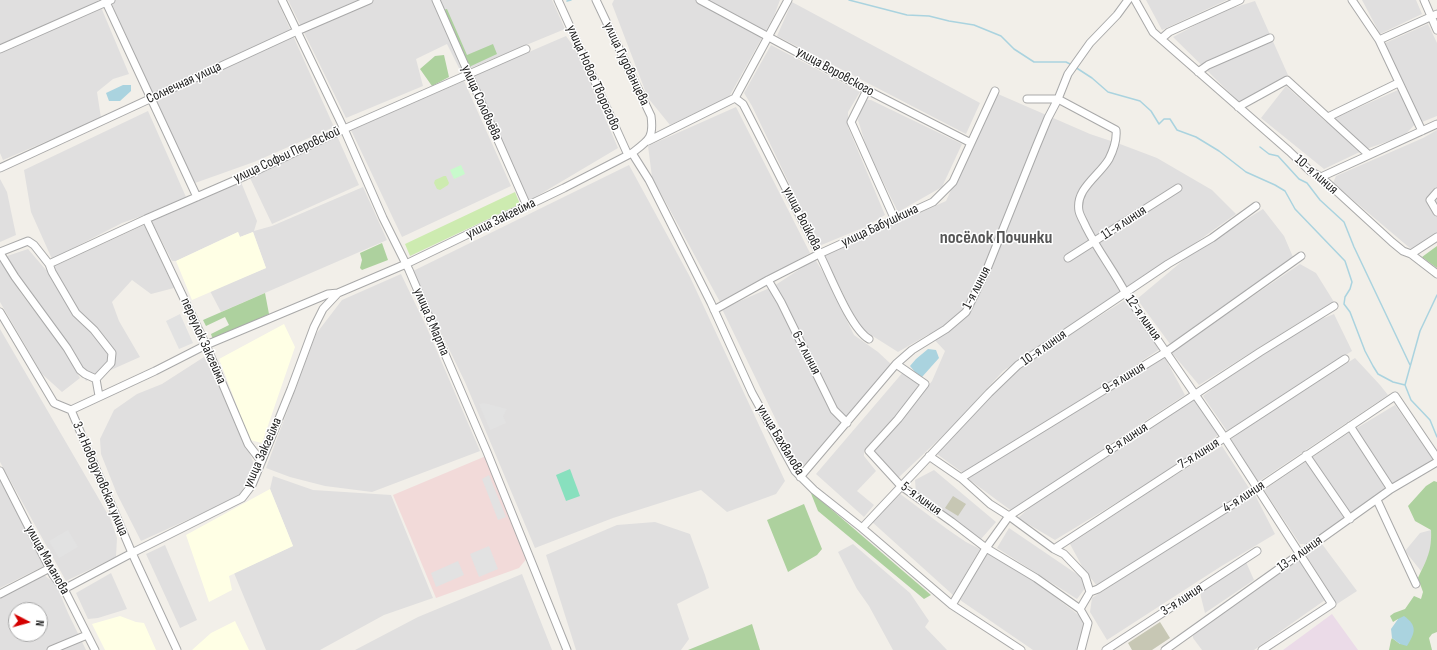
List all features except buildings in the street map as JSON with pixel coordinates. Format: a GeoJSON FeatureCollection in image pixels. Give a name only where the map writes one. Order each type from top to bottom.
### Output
{"type":"FeatureCollection","features":[{"type":"Feature","properties":{"kind":"street","name":"улица 8 Марта"},"geometry":{"type":"LineString","coordinates":[[282,0],[344,128],[383,218],[406,264],[484,445],[568,650]]}},
{"type":"Feature","properties":{"kind":"street","name":"Солнечная улица"},"geometry":{"type":"LineString","coordinates":[[1,166],[151,99],[297,31],[369,0]]}},
{"type":"Feature","properties":{"kind":"street","name":"улица Соловьёва"},"geometry":{"type":"LineString","coordinates":[[436,0],[527,206]]}},
{"type":"Feature","properties":{"kind":"street","name":"улица Новое Творогово"},"geometry":{"type":"LineString","coordinates":[[558,0],[630,154]]}},
{"type":"Feature","properties":{"kind":"street","name":"улица Гудованцева"},"geometry":{"type":"LineString","coordinates":[[596,0],[651,116],[653,129],[648,141]]}},
{"type":"Feature","properties":{"kind":"street","name":"улица Воровского"},"geometry":{"type":"LineString","coordinates":[[700,0],[867,90],[971,143]]}},
{"type":"Feature","properties":{"kind":"street"},"geometry":{"type":"LineString","coordinates":[[735,98],[788,0]]}},
{"type":"Feature","properties":{"kind":"street","name":"1-я линия"},"geometry":{"type":"LineString","coordinates":[[800,477],[896,364],[912,350],[946,329],[966,312],[987,269],[1048,118],[1058,99],[1068,74],[1090,43],[1117,15],[1128,0]]}},
{"type":"Feature","properties":{"kind":"street","name":"10-я линия"},"geometry":{"type":"LineString","coordinates":[[1135,0],[1154,32],[1161,39],[1310,171],[1321,177],[1392,242],[1403,251],[1411,254],[1437,274]]}},
{"type":"Feature","properties":{"kind":"street"},"geometry":{"type":"LineString","coordinates":[[1161,39],[1169,32],[1240,0]]}},
{"type":"Feature","properties":{"kind":"street"},"geometry":{"type":"LineString","coordinates":[[1352,0],[1379,40],[1422,131]]}},
{"type":"Feature","properties":{"kind":"street"},"geometry":{"type":"LineString","coordinates":[[1424,0],[1434,15],[1437,30]]}},
{"type":"Feature","properties":{"kind":"street"},"geometry":{"type":"LineString","coordinates":[[0,49],[107,1],[197,197]]}},
{"type":"Feature","properties":{"kind":"street"},"geometry":{"type":"LineString","coordinates":[[1379,40],[1434,15]]}},
{"type":"Feature","properties":{"kind":"street"},"geometry":{"type":"LineString","coordinates":[[1198,72],[1270,38]]}},
{"type":"Feature","properties":{"kind":"street","name":"улица Софьи Перовской"},"geometry":{"type":"LineString","coordinates":[[49,264],[146,219],[245,176],[344,128],[526,49]]}},
{"type":"Feature","properties":{"kind":"street"},"geometry":{"type":"LineString","coordinates":[[1238,107],[1287,80],[1369,155]]}},
{"type":"Feature","properties":{"kind":"street"},"geometry":{"type":"LineString","coordinates":[[1328,117],[1398,82]]}},
{"type":"Feature","properties":{"kind":"street"},"geometry":{"type":"LineString","coordinates":[[867,90],[851,122],[895,220]]}},
{"type":"Feature","properties":{"kind":"street","name":"улица Бабушкина"},"geometry":{"type":"LineString","coordinates":[[714,310],[768,280],[820,254],[933,202],[953,182],[995,91]]}},
{"type":"Feature","properties":{"kind":"street","name":"улица Закгейма"},"geometry":{"type":"LineString","coordinates":[[71,410],[155,371],[206,345],[328,294],[338,293],[406,264],[527,206],[630,154],[648,141],[735,98]]}},
{"type":"Feature","properties":{"kind":"street","name":"улица Войкова"},"geometry":{"type":"LineString","coordinates":[[735,98],[743,104],[820,254],[834,285],[854,321],[863,335],[869,339]]}},
{"type":"Feature","properties":{"kind":"street"},"geometry":{"type":"LineString","coordinates":[[1027,99],[1058,99]]}},
{"type":"Feature","properties":{"kind":"street","name":"12-я линия"},"geometry":{"type":"LineString","coordinates":[[1058,99],[1116,130],[1117,137],[1108,159],[1081,194],[1078,204],[1079,213],[1094,242],[1126,294],[1195,394],[1301,554],[1332,604],[1262,650]]}},
{"type":"Feature","properties":{"kind":"street"},"geometry":{"type":"LineString","coordinates":[[1321,177],[1437,124]]}},
{"type":"Feature","properties":{"kind":"street","name":"улица Бахвалова"},"geometry":{"type":"LineString","coordinates":[[630,154],[649,180],[714,310],[752,394],[795,471],[814,490],[862,528],[952,605],[1021,650]]}},
{"type":"Feature","properties":{"kind":"street","name":"11-я линия"},"geometry":{"type":"LineString","coordinates":[[1068,258],[1178,188]]}},
{"type":"Feature","properties":{"kind":"street"},"geometry":{"type":"LineString","coordinates":[[1437,192],[1430,200],[1437,212]]}},
{"type":"Feature","properties":{"kind":"street","name":"10-я линия"},"geometry":{"type":"LineString","coordinates":[[862,528],[989,393],[1018,365],[1126,294],[1168,264],[1212,238],[1256,206]]}},
{"type":"Feature","properties":{"kind":"street","name":"переулок Закгейма"},"geometry":{"type":"LineString","coordinates":[[146,219],[206,345],[248,444],[261,461]]}},
{"type":"Feature","properties":{"kind":"street"},"geometry":{"type":"LineString","coordinates":[[1411,254],[1437,237]]}},
{"type":"Feature","properties":{"kind":"street"},"geometry":{"type":"LineString","coordinates":[[28,241],[34,245],[49,264],[52,272],[76,313],[94,330],[112,353],[111,363],[96,379],[80,370],[67,348],[19,283],[0,253],[28,241]]}},
{"type":"Feature","properties":{"kind":"street","name":"9-я линия"},"geometry":{"type":"LineString","coordinates":[[961,478],[1166,352],[1300,256]]}},
{"type":"Feature","properties":{"kind":"street","name":"6-я линия"},"geometry":{"type":"LineString","coordinates":[[768,280],[781,302],[834,410],[847,423]]}},
{"type":"Feature","properties":{"kind":"street","name":"улица Закгейма"},"geometry":{"type":"LineString","coordinates":[[64,589],[242,498],[252,485],[291,389],[314,327],[323,309],[338,293]]}},
{"type":"Feature","properties":{"kind":"street","name":"8-я линия"},"geometry":{"type":"LineString","coordinates":[[952,605],[986,548],[1009,516],[1260,352],[1334,306]]}},
{"type":"Feature","properties":{"kind":"street","name":"3-я Новодуховская улица"},"geometry":{"type":"LineString","coordinates":[[0,312],[54,403],[71,410],[132,553]]}},
{"type":"Feature","properties":{"kind":"street","name":"7-я линия"},"geometry":{"type":"LineString","coordinates":[[1054,549],[1345,359]]}},
{"type":"Feature","properties":{"kind":"street","name":"5-я линия"},"geometry":{"type":"LineString","coordinates":[[896,364],[925,384],[898,419],[869,451],[901,486],[986,548],[1036,578],[1080,609]]}},
{"type":"Feature","properties":{"kind":"street"},"geometry":{"type":"LineString","coordinates":[[96,379],[99,396]]}},
{"type":"Feature","properties":{"kind":"street","name":"4-я линия"},"geometry":{"type":"LineString","coordinates":[[1090,592],[1098,589],[1257,489],[1394,396],[1437,458]]}},
{"type":"Feature","properties":{"kind":"street"},"geometry":{"type":"LineString","coordinates":[[1350,426],[1392,489]]}},
{"type":"Feature","properties":{"kind":"street"},"geometry":{"type":"LineString","coordinates":[[929,456],[961,478],[990,504],[1054,549],[1064,554],[1085,576],[1090,592],[1080,609],[1088,623],[1081,650]]}},
{"type":"Feature","properties":{"kind":"street"},"geometry":{"type":"LineString","coordinates":[[1306,456],[1350,519]]}},
{"type":"Feature","properties":{"kind":"street","name":"13-я линия"},"geometry":{"type":"LineString","coordinates":[[1164,650],[1392,489],[1437,462]]}},
{"type":"Feature","properties":{"kind":"street","name":"улица Маланова"},"geometry":{"type":"LineString","coordinates":[[0,471],[50,568],[64,589],[95,650]]}},
{"type":"Feature","properties":{"kind":"street"},"geometry":{"type":"LineString","coordinates":[[1377,500],[1416,584]]}},
{"type":"Feature","properties":{"kind":"street","name":"3-я линия"},"geometry":{"type":"LineString","coordinates":[[1106,650],[1257,550]]}},
{"type":"Feature","properties":{"kind":"street"},"geometry":{"type":"LineString","coordinates":[[132,553],[177,650]]}},
{"type":"Feature","properties":{"kind":"street"},"geometry":{"type":"LineString","coordinates":[[0,594],[50,568]]}},
{"type":"Feature","properties":{"kind":"street"},"geometry":{"type":"LineString","coordinates":[[51,650],[87,635]]}},
{"type":"Feature","properties":{"kind":"shaded area"},"geometry":{"type":"Polygon","coordinates":[[[0,0],[98,0],[129,74],[113,79],[97,92],[101,118],[3,160],[0,153],[0,0]]]}},
{"type":"Feature","properties":{"kind":"shaded area"},"geometry":{"type":"Polygon","coordinates":[[[110,0],[277,0],[334,127],[254,162],[195,183],[110,0]]]}},
{"type":"Feature","properties":{"kind":"shaded area"},"geometry":{"type":"Polygon","coordinates":[[[288,0],[552,0],[565,29],[461,72],[447,44],[416,59],[423,86],[346,118],[288,0]]]}},
{"type":"Feature","properties":{"kind":"shaded area"},"geometry":{"type":"Polygon","coordinates":[[[614,0],[780,0],[774,16],[729,97],[670,125],[648,98],[612,4],[614,0]]]}},
{"type":"Feature","properties":{"kind":"shaded area"},"geometry":{"type":"Polygon","coordinates":[[[1146,0],[1227,0],[1162,30],[1146,0]]]}},
{"type":"Feature","properties":{"kind":"shaded area"},"geometry":{"type":"Polygon","coordinates":[[[1362,0],[1416,0],[1422,14],[1380,34],[1362,0]]]}},
{"type":"Feature","properties":{"kind":"shaded area"},"geometry":{"type":"Polygon","coordinates":[[[1255,1],[1288,75],[1239,102],[1173,37],[1220,12],[1255,1]]]}},
{"type":"Feature","properties":{"kind":"shaded area"},"geometry":{"type":"Polygon","coordinates":[[[792,2],[980,103],[966,134],[777,36],[792,2]]]}},
{"type":"Feature","properties":{"kind":"shaded area"},"geometry":{"type":"Polygon","coordinates":[[[1428,24],[1437,43],[1437,116],[1422,122],[1383,44],[1428,24]]]}},
{"type":"Feature","properties":{"kind":"shaded area"},"geometry":{"type":"Polygon","coordinates":[[[566,36],[576,50],[618,148],[527,202],[473,76],[566,36]]]}},
{"type":"Feature","properties":{"kind":"shaded area"},"geometry":{"type":"Polygon","coordinates":[[[771,45],[860,92],[848,112],[848,127],[885,215],[865,227],[819,246],[752,106],[744,93],[771,45]]]}},
{"type":"Feature","properties":{"kind":"shaded area"},"geometry":{"type":"Polygon","coordinates":[[[464,81],[511,186],[402,237],[351,130],[464,81]]]}},
{"type":"Feature","properties":{"kind":"shaded area"},"geometry":{"type":"Polygon","coordinates":[[[1286,86],[1326,122],[1398,90],[1416,123],[1404,136],[1366,149],[1324,169],[1261,118],[1286,86]]]}},
{"type":"Feature","properties":{"kind":"shaded area"},"geometry":{"type":"Polygon","coordinates":[[[998,94],[1090,134],[1157,158],[1212,190],[1236,214],[1174,258],[1003,371],[952,427],[898,478],[873,450],[902,420],[932,381],[945,351],[929,334],[898,352],[860,328],[824,255],[946,201],[992,102],[998,94]]]}},
{"type":"Feature","properties":{"kind":"shaded area"},"geometry":{"type":"Polygon","coordinates":[[[864,100],[871,100],[962,144],[942,187],[898,212],[867,149],[858,120],[864,100]]]}},
{"type":"Feature","properties":{"kind":"shaded area"},"geometry":{"type":"Polygon","coordinates":[[[736,107],[810,253],[737,295],[720,302],[652,177],[648,146],[736,107]]]}},
{"type":"Feature","properties":{"kind":"shaded area"},"geometry":{"type":"Polygon","coordinates":[[[148,111],[186,197],[165,208],[122,223],[52,259],[31,212],[24,170],[148,111]]]}},
{"type":"Feature","properties":{"kind":"shaded area"},"geometry":{"type":"Polygon","coordinates":[[[1437,130],[1437,233],[1411,249],[1333,183],[1336,176],[1423,138],[1437,130]]]}},
{"type":"Feature","properties":{"kind":"shaded area"},"geometry":{"type":"Polygon","coordinates":[[[337,136],[359,185],[272,224],[250,178],[337,136]]]}},
{"type":"Feature","properties":{"kind":"shaded area"},"geometry":{"type":"Polygon","coordinates":[[[629,165],[690,277],[785,481],[776,494],[727,512],[701,490],[613,518],[535,548],[465,382],[413,271],[629,165]]]}},
{"type":"Feature","properties":{"kind":"shaded area"},"geometry":{"type":"Polygon","coordinates":[[[0,179],[7,192],[16,235],[0,242],[0,179]]]}},
{"type":"Feature","properties":{"kind":"shaded area"},"geometry":{"type":"Polygon","coordinates":[[[241,182],[257,221],[254,231],[272,226],[363,187],[387,240],[221,312],[210,291],[266,268],[253,232],[240,237],[238,232],[176,261],[172,261],[151,220],[241,182]]]}},
{"type":"Feature","properties":{"kind":"shaded area"},"geometry":{"type":"Polygon","coordinates":[[[1263,209],[1284,236],[1293,257],[1170,344],[1137,299],[1192,253],[1263,209]]]}},
{"type":"Feature","properties":{"kind":"shaded area"},"geometry":{"type":"Polygon","coordinates":[[[144,225],[174,288],[151,294],[132,280],[112,302],[119,321],[140,357],[86,381],[54,326],[13,269],[7,256],[28,249],[46,270],[144,225]]]}},
{"type":"Feature","properties":{"kind":"shaded area"},"geometry":{"type":"Polygon","coordinates":[[[238,232],[240,237],[253,232],[266,268],[192,300],[176,261],[238,232]]]}},
{"type":"Feature","properties":{"kind":"shaded area"},"geometry":{"type":"Polygon","coordinates":[[[815,259],[854,335],[878,352],[892,365],[803,466],[796,461],[722,309],[774,286],[815,259]]]}},
{"type":"Feature","properties":{"kind":"shaded area"},"geometry":{"type":"Polygon","coordinates":[[[2,261],[20,292],[66,353],[80,378],[62,392],[42,374],[0,302],[0,262],[2,261]]]}},
{"type":"Feature","properties":{"kind":"shaded area"},"geometry":{"type":"Polygon","coordinates":[[[1300,264],[1316,273],[1334,302],[1199,385],[1172,353],[1200,332],[1300,264]]]}},
{"type":"Feature","properties":{"kind":"shaded area"},"geometry":{"type":"Polygon","coordinates":[[[401,274],[427,328],[480,451],[372,492],[325,486],[290,477],[266,468],[316,334],[342,300],[401,274]]]}},
{"type":"Feature","properties":{"kind":"shaded area"},"geometry":{"type":"Polygon","coordinates":[[[1125,300],[1160,349],[1079,402],[963,473],[937,454],[1007,379],[1038,355],[1125,300]]]}},
{"type":"Feature","properties":{"kind":"shaded area"},"geometry":{"type":"Polygon","coordinates":[[[180,314],[193,343],[179,349],[166,321],[180,314]]]}},
{"type":"Feature","properties":{"kind":"shaded area"},"geometry":{"type":"Polygon","coordinates":[[[1334,314],[1352,351],[1227,431],[1203,396],[1220,383],[1314,322],[1334,314]]]}},
{"type":"Feature","properties":{"kind":"shaded area"},"geometry":{"type":"Polygon","coordinates":[[[284,324],[295,347],[262,443],[250,440],[219,359],[284,324]]]}},
{"type":"Feature","properties":{"kind":"shaded area"},"geometry":{"type":"Polygon","coordinates":[[[0,329],[110,518],[117,538],[116,557],[66,581],[0,462],[0,329]]]}},
{"type":"Feature","properties":{"kind":"shaded area"},"geometry":{"type":"Polygon","coordinates":[[[1164,356],[1185,395],[1113,442],[1013,512],[967,478],[1164,356]]]}},
{"type":"Feature","properties":{"kind":"shaded area"},"geometry":{"type":"Polygon","coordinates":[[[204,357],[229,405],[254,464],[240,496],[141,541],[117,494],[101,454],[100,439],[114,410],[137,394],[162,384],[204,357]]]}},
{"type":"Feature","properties":{"kind":"shaded area"},"geometry":{"type":"Polygon","coordinates":[[[1355,358],[1388,395],[1258,482],[1231,439],[1253,423],[1355,358]]]}},
{"type":"Feature","properties":{"kind":"shaded area"},"geometry":{"type":"Polygon","coordinates":[[[904,371],[921,385],[892,422],[864,451],[864,456],[876,471],[857,491],[874,505],[864,517],[816,474],[904,371]]]}},
{"type":"Feature","properties":{"kind":"shaded area"},"geometry":{"type":"Polygon","coordinates":[[[1194,399],[1218,435],[1185,461],[1055,540],[1018,518],[1029,508],[1194,399]]]}},
{"type":"Feature","properties":{"kind":"shaded area"},"geometry":{"type":"Polygon","coordinates":[[[484,403],[507,409],[503,416],[506,423],[490,430],[479,404],[484,403]]]}},
{"type":"Feature","properties":{"kind":"shaded area"},"geometry":{"type":"Polygon","coordinates":[[[1395,405],[1433,459],[1307,544],[1300,544],[1264,490],[1347,434],[1395,405]]]}},
{"type":"Feature","properties":{"kind":"shaded area"},"geometry":{"type":"Polygon","coordinates":[[[1222,446],[1249,488],[1170,542],[1097,586],[1083,568],[1070,544],[1222,446]]]}},
{"type":"Feature","properties":{"kind":"shaded area"},"geometry":{"type":"Polygon","coordinates":[[[486,456],[528,557],[519,568],[436,598],[393,495],[486,456]]]}},
{"type":"Feature","properties":{"kind":"shaded area"},"geometry":{"type":"Polygon","coordinates":[[[934,470],[996,522],[981,539],[916,493],[915,480],[934,470]]]}},
{"type":"Feature","properties":{"kind":"shaded area"},"geometry":{"type":"Polygon","coordinates":[[[0,475],[46,565],[0,588],[0,475]]]}},
{"type":"Feature","properties":{"kind":"shaded area"},"geometry":{"type":"Polygon","coordinates":[[[489,475],[506,517],[498,520],[482,479],[489,475]]]}},
{"type":"Feature","properties":{"kind":"shaded area"},"geometry":{"type":"Polygon","coordinates":[[[273,476],[313,490],[391,495],[433,598],[384,615],[320,650],[266,650],[234,573],[293,546],[270,489],[273,476]]]}},
{"type":"Feature","properties":{"kind":"shaded area"},"geometry":{"type":"Polygon","coordinates":[[[270,489],[293,546],[229,576],[232,590],[209,602],[186,535],[270,489]]]}},
{"type":"Feature","properties":{"kind":"shaded area"},"geometry":{"type":"Polygon","coordinates":[[[899,493],[947,529],[966,542],[980,549],[953,595],[871,521],[899,493]]]}},
{"type":"Feature","properties":{"kind":"shaded area"},"geometry":{"type":"Polygon","coordinates":[[[1254,493],[1275,534],[1220,567],[1107,640],[1090,612],[1092,598],[1254,493]]]}},
{"type":"Feature","properties":{"kind":"shaded area"},"geometry":{"type":"Polygon","coordinates":[[[953,496],[966,504],[958,516],[945,508],[953,496]]]}},
{"type":"Feature","properties":{"kind":"shaded area"},"geometry":{"type":"Polygon","coordinates":[[[655,522],[690,534],[709,588],[677,604],[689,639],[681,650],[576,650],[546,555],[617,525],[655,522]]]}},
{"type":"Feature","properties":{"kind":"shaded area"},"geometry":{"type":"Polygon","coordinates":[[[1009,528],[1084,579],[1086,587],[1077,599],[997,548],[1009,528]]]}},
{"type":"Feature","properties":{"kind":"shaded area"},"geometry":{"type":"Polygon","coordinates":[[[68,530],[78,547],[59,558],[49,541],[68,530]]]}},
{"type":"Feature","properties":{"kind":"shaded area"},"geometry":{"type":"Polygon","coordinates":[[[1431,530],[1432,544],[1429,555],[1421,571],[1405,551],[1420,533],[1431,530]]]}},
{"type":"Feature","properties":{"kind":"shaded area"},"geometry":{"type":"Polygon","coordinates":[[[853,544],[910,593],[929,621],[925,627],[947,650],[893,650],[869,606],[857,589],[838,552],[853,544]]]}},
{"type":"Feature","properties":{"kind":"shaded area"},"geometry":{"type":"Polygon","coordinates":[[[1322,544],[1357,591],[1337,604],[1306,555],[1322,544]]]}},
{"type":"Feature","properties":{"kind":"shaded area"},"geometry":{"type":"Polygon","coordinates":[[[165,545],[197,620],[180,628],[146,554],[165,545]]]}},
{"type":"Feature","properties":{"kind":"shaded area"},"geometry":{"type":"Polygon","coordinates":[[[489,546],[498,569],[479,577],[470,554],[489,546]]]}},
{"type":"Feature","properties":{"kind":"shaded area"},"geometry":{"type":"Polygon","coordinates":[[[988,552],[1024,573],[1085,620],[1086,624],[1077,650],[1033,650],[960,600],[988,552]]]}},
{"type":"Feature","properties":{"kind":"shaded area"},"geometry":{"type":"Polygon","coordinates":[[[1299,559],[1325,600],[1254,650],[1202,650],[1193,638],[1193,635],[1299,559]]]}},
{"type":"Feature","properties":{"kind":"shaded area"},"geometry":{"type":"Polygon","coordinates":[[[458,561],[464,575],[436,587],[431,573],[458,561]]]}},
{"type":"Feature","properties":{"kind":"shaded area"},"geometry":{"type":"Polygon","coordinates":[[[1246,562],[1254,580],[1205,613],[1199,589],[1246,562]]]}},
{"type":"Feature","properties":{"kind":"shaded area"},"geometry":{"type":"Polygon","coordinates":[[[111,573],[127,609],[98,618],[88,619],[76,593],[111,573]]]}},
{"type":"Feature","properties":{"kind":"shaded area"},"geometry":{"type":"Polygon","coordinates":[[[522,574],[552,650],[355,650],[418,617],[522,574]]]}},
{"type":"Feature","properties":{"kind":"shaded area"},"geometry":{"type":"Polygon","coordinates":[[[44,575],[56,584],[86,650],[0,650],[0,598],[44,575]]]}},
{"type":"Feature","properties":{"kind":"shaded area"},"geometry":{"type":"Polygon","coordinates":[[[1332,614],[1358,650],[1283,650],[1332,614]]]}},
{"type":"Feature","properties":{"kind":"shaded area"},"geometry":{"type":"Polygon","coordinates":[[[120,616],[136,622],[144,623],[156,650],[105,650],[92,624],[120,616]]]}},
{"type":"Feature","properties":{"kind":"shaded area"},"geometry":{"type":"Polygon","coordinates":[[[235,621],[249,650],[192,650],[211,633],[235,621]]]}},
{"type":"Feature","properties":{"kind":"shaded area"},"geometry":{"type":"Polygon","coordinates":[[[1160,622],[1170,638],[1152,650],[1132,650],[1128,643],[1160,622]]]}},
{"type":"Feature","properties":{"kind":"green space"},"geometry":{"type":"Polygon","coordinates":[[[447,9],[467,55],[493,44],[497,54],[469,67],[443,10],[447,9]]]}},
{"type":"Feature","properties":{"kind":"green space"},"geometry":{"type":"Polygon","coordinates":[[[444,55],[449,77],[432,86],[420,69],[435,56],[444,55]]]}},
{"type":"Feature","properties":{"kind":"green space"},"geometry":{"type":"Polygon","coordinates":[[[461,165],[465,174],[454,179],[450,170],[461,165]]]}},
{"type":"Feature","properties":{"kind":"green space"},"geometry":{"type":"Polygon","coordinates":[[[446,176],[449,183],[448,185],[440,190],[437,189],[434,183],[435,180],[446,176]]]}},
{"type":"Feature","properties":{"kind":"green space"},"geometry":{"type":"Polygon","coordinates":[[[515,192],[520,204],[410,256],[405,244],[515,192]]]}},
{"type":"Feature","properties":{"kind":"green space"},"geometry":{"type":"Polygon","coordinates":[[[382,243],[388,260],[362,270],[360,268],[362,260],[360,253],[382,243]]]}},
{"type":"Feature","properties":{"kind":"green space"},"geometry":{"type":"Polygon","coordinates":[[[1437,246],[1437,268],[1422,257],[1437,246]]]}},
{"type":"Feature","properties":{"kind":"green space"},"geometry":{"type":"Polygon","coordinates":[[[265,293],[269,314],[213,340],[211,334],[229,325],[225,317],[206,326],[203,320],[265,293]]]}},
{"type":"Feature","properties":{"kind":"green space"},"geometry":{"type":"Polygon","coordinates":[[[570,469],[580,496],[566,501],[556,475],[570,469]]]}},
{"type":"Feature","properties":{"kind":"green space"},"geometry":{"type":"Polygon","coordinates":[[[1434,481],[1437,482],[1437,632],[1432,634],[1429,638],[1432,650],[1389,650],[1392,638],[1400,644],[1398,619],[1393,622],[1390,616],[1405,609],[1414,596],[1421,599],[1423,592],[1418,578],[1431,544],[1431,530],[1415,521],[1408,506],[1426,486],[1434,481]]]}},
{"type":"Feature","properties":{"kind":"green space"},"geometry":{"type":"Polygon","coordinates":[[[810,491],[931,595],[924,599],[818,511],[810,491]]]}},
{"type":"Feature","properties":{"kind":"green space"},"geometry":{"type":"Polygon","coordinates":[[[804,504],[822,549],[817,555],[788,572],[767,520],[804,504]]]}},
{"type":"Feature","properties":{"kind":"green space"},"geometry":{"type":"Polygon","coordinates":[[[752,624],[760,650],[688,650],[752,624]]]}},
{"type":"Feature","properties":{"kind":"water"},"geometry":{"type":"Polygon","coordinates":[[[123,85],[131,85],[131,91],[120,101],[109,101],[106,93],[123,85]]]}},
{"type":"Feature","properties":{"kind":"water"},"geometry":{"type":"Polygon","coordinates":[[[928,349],[936,350],[939,358],[922,377],[910,366],[928,349]]]}},
{"type":"Feature","properties":{"kind":"water"},"geometry":{"type":"Polygon","coordinates":[[[1404,616],[1412,623],[1414,630],[1407,646],[1400,644],[1392,638],[1391,629],[1398,619],[1404,616]]]}},
{"type":"Feature","properties":{"kind":"waterway"},"geometry":{"type":"LineString","coordinates":[[567,1],[571,0]]}},
{"type":"Feature","properties":{"kind":"waterway"},"geometry":{"type":"LineString","coordinates":[[849,0],[907,15],[929,16],[974,25],[1001,36],[1014,49],[1034,62],[1066,62],[1072,65]]}},
{"type":"Feature","properties":{"kind":"waterway"},"geometry":{"type":"LineString","coordinates":[[1075,67],[1092,78],[1108,92],[1140,101],[1151,111],[1159,124],[1164,119],[1170,119],[1177,130],[1196,137],[1219,151],[1246,172],[1285,191],[1295,209],[1345,261],[1352,282],[1345,297],[1344,304],[1350,312],[1365,351],[1373,366],[1378,374],[1393,382],[1405,385],[1411,400],[1430,420],[1437,437]]}},
{"type":"Feature","properties":{"kind":"waterway"},"geometry":{"type":"LineString","coordinates":[[1260,147],[1269,154],[1278,156],[1299,179],[1307,183],[1320,200],[1344,222],[1354,247],[1410,365]]}},
{"type":"Feature","properties":{"kind":"waterway"},"geometry":{"type":"LineString","coordinates":[[1405,385],[1420,331],[1437,295]]}},
{"type":"Feature","properties":{"kind":"district","name":"посёлок Починки"},"geometry":{"type":"Point","coordinates":[996,238]}}]}
